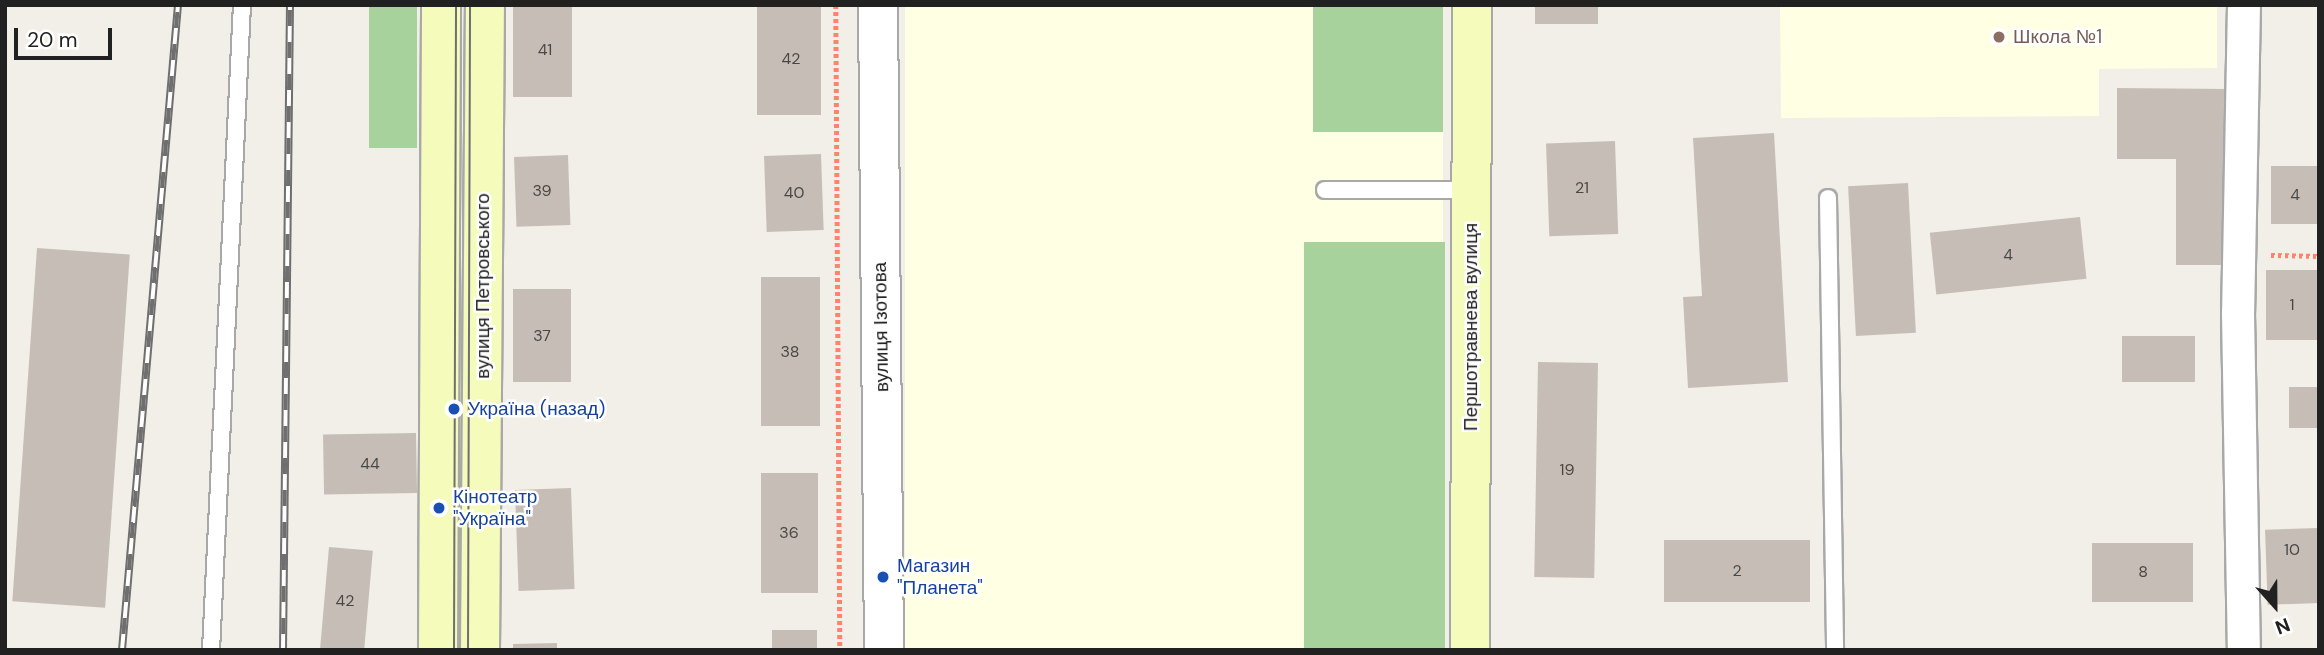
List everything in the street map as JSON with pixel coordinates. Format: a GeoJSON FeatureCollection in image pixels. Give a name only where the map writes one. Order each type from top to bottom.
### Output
{"type":"FeatureCollection","features":[{"type":"Feature","properties":{"kind":"main road"},"geometry":{"type":"LineString","coordinates":[[438,650],[441,5]]}},
{"type":"Feature","properties":{"kind":"main road","name":"вулиця Петровського"},"geometry":{"type":"LineString","coordinates":[[480,650],[485,5]]}},
{"type":"Feature","properties":{"kind":"main road","name":"Першотравнева вулиця"},"geometry":{"type":"LineString","coordinates":[[1470,650],[1472,5]]}},
{"type":"Feature","properties":{"kind":"street","name":"вулиця Ізотова"},"geometry":{"type":"LineString","coordinates":[[878,5],[884,650]]}},
{"type":"Feature","properties":{"kind":"street"},"geometry":{"type":"LineString","coordinates":[[2244,5],[2239,255],[2244,650]]}},
{"type":"Feature","properties":{"kind":"lane"},"geometry":{"type":"LineString","coordinates":[[211,650],[242,5]]}},
{"type":"Feature","properties":{"kind":"lane"},"geometry":{"type":"LineString","coordinates":[[1325,190],[1471,190]]}},
{"type":"Feature","properties":{"kind":"lane"},"geometry":{"type":"LineString","coordinates":[[1828,198],[1835,650]]}},
{"type":"Feature","properties":{"kind":"path"},"geometry":{"type":"LineString","coordinates":[[836,5],[840,650]]}},
{"type":"Feature","properties":{"kind":"path"},"geometry":{"type":"LineString","coordinates":[[2239,255],[2319,256]]}},
{"type":"Feature","properties":{"kind":"shaded area"},"geometry":{"type":"Polygon","coordinates":[[[905,5],[1443,5],[1443,650],[905,650],[905,5]]]}},
{"type":"Feature","properties":{"kind":"shaded area","name":"Школа №1"},"geometry":{"type":"Polygon","coordinates":[[[1780,5],[2217,5],[2217,68],[2099,69],[2099,116],[1781,118],[1780,5]]]}},
{"type":"Feature","properties":{"kind":"green space"},"geometry":{"type":"Polygon","coordinates":[[[369,5],[417,5],[417,148],[369,148],[369,5]]]}},
{"type":"Feature","properties":{"kind":"green space"},"geometry":{"type":"Polygon","coordinates":[[[1313,5],[1443,5],[1443,132],[1313,132],[1313,5]]]}},
{"type":"Feature","properties":{"kind":"green space"},"geometry":{"type":"Polygon","coordinates":[[[1304,242],[1445,242],[1445,650],[1304,650],[1304,242]]]}},
{"type":"Feature","properties":{"kind":"building"},"geometry":{"type":"Polygon","coordinates":[[[513,5],[572,5],[572,97],[513,97],[513,5]]]}},
{"type":"Feature","properties":{"kind":"building"},"geometry":{"type":"Polygon","coordinates":[[[757,5],[821,5],[821,115],[757,115],[757,5]]]}},
{"type":"Feature","properties":{"kind":"building"},"geometry":{"type":"Polygon","coordinates":[[[1535,5],[1598,5],[1598,24],[1535,24],[1535,5]]]}},
{"type":"Feature","properties":{"kind":"building"},"geometry":{"type":"Polygon","coordinates":[[[2117,88],[2227,89],[2226,265],[2176,265],[2176,159],[2117,159],[2117,88]]]}},
{"type":"Feature","properties":{"kind":"building"},"geometry":{"type":"Polygon","coordinates":[[[1774,133],[1788,382],[1688,388],[1683,297],[1702,296],[1693,138],[1774,133]]]}},
{"type":"Feature","properties":{"kind":"building"},"geometry":{"type":"Polygon","coordinates":[[[1615,141],[1618,234],[1549,236],[1546,143],[1615,141]]]}},
{"type":"Feature","properties":{"kind":"building"},"geometry":{"type":"Polygon","coordinates":[[[821,154],[824,230],[767,232],[764,156],[821,154]]]}},
{"type":"Feature","properties":{"kind":"building"},"geometry":{"type":"Polygon","coordinates":[[[568,155],[570,225],[516,227],[514,157],[568,155]]]}},
{"type":"Feature","properties":{"kind":"building"},"geometry":{"type":"Polygon","coordinates":[[[2271,166],[2319,166],[2319,224],[2271,224],[2271,166]]]}},
{"type":"Feature","properties":{"kind":"building"},"geometry":{"type":"Polygon","coordinates":[[[1908,183],[1916,333],[1856,336],[1848,186],[1908,183]]]}},
{"type":"Feature","properties":{"kind":"building"},"geometry":{"type":"Polygon","coordinates":[[[2080,217],[2086,279],[1936,294],[1930,233],[2080,217]]]}},
{"type":"Feature","properties":{"kind":"building"},"geometry":{"type":"Polygon","coordinates":[[[37,248],[130,254],[105,608],[12,601],[37,248]]]}},
{"type":"Feature","properties":{"kind":"building"},"geometry":{"type":"Polygon","coordinates":[[[2266,270],[2319,270],[2319,340],[2266,340],[2266,270]]]}},
{"type":"Feature","properties":{"kind":"building"},"geometry":{"type":"Polygon","coordinates":[[[761,277],[820,277],[820,426],[761,426],[761,277]]]}},
{"type":"Feature","properties":{"kind":"building"},"geometry":{"type":"Polygon","coordinates":[[[513,289],[571,289],[571,382],[513,382],[513,289]]]}},
{"type":"Feature","properties":{"kind":"building"},"geometry":{"type":"Polygon","coordinates":[[[2122,336],[2195,336],[2195,382],[2122,382],[2122,336]]]}},
{"type":"Feature","properties":{"kind":"building"},"geometry":{"type":"Polygon","coordinates":[[[1538,362],[1598,363],[1594,578],[1534,577],[1538,362]]]}},
{"type":"Feature","properties":{"kind":"building"},"geometry":{"type":"Polygon","coordinates":[[[2289,387],[2319,387],[2319,428],[2289,428],[2289,387]]]}},
{"type":"Feature","properties":{"kind":"building"},"geometry":{"type":"Polygon","coordinates":[[[416,433],[417,493],[324,495],[323,435],[416,433]]]}},
{"type":"Feature","properties":{"kind":"building"},"geometry":{"type":"Polygon","coordinates":[[[761,473],[818,473],[818,593],[761,593],[761,473]]]}},
{"type":"Feature","properties":{"kind":"building"},"geometry":{"type":"Polygon","coordinates":[[[571,488],[575,589],[519,591],[515,490],[571,488]]]}},
{"type":"Feature","properties":{"kind":"building"},"geometry":{"type":"Polygon","coordinates":[[[2317,528],[2319,603],[2268,605],[2265,530],[2317,528]]]}},
{"type":"Feature","properties":{"kind":"building"},"geometry":{"type":"Polygon","coordinates":[[[1664,540],[1810,540],[1810,602],[1664,602],[1664,540]]]}},
{"type":"Feature","properties":{"kind":"building"},"geometry":{"type":"Polygon","coordinates":[[[2092,543],[2193,543],[2193,602],[2092,602],[2092,543]]]}},
{"type":"Feature","properties":{"kind":"building"},"geometry":{"type":"Polygon","coordinates":[[[329,547],[373,551],[364,650],[320,650],[329,547]]]}},
{"type":"Feature","properties":{"kind":"building"},"geometry":{"type":"Polygon","coordinates":[[[772,630],[817,630],[817,650],[772,650],[772,630]]]}},
{"type":"Feature","properties":{"kind":"building"},"geometry":{"type":"Polygon","coordinates":[[[557,643],[557,650],[513,650],[513,644],[557,643]]]}},
{"type":"Feature","properties":{"kind":"tram line"},"geometry":{"type":"LineString","coordinates":[[454,650],[456,5]]}},
{"type":"Feature","properties":{"kind":"tram line"},"geometry":{"type":"LineString","coordinates":[[468,650],[470,5]]}},
{"type":"Feature","properties":{"kind":"railway"},"geometry":{"type":"LineString","coordinates":[[122,650],[178,5]]}},
{"type":"Feature","properties":{"kind":"railway"},"geometry":{"type":"LineString","coordinates":[[283,650],[290,5]]}},
{"type":"Feature","properties":{"kind":"place","name":"Школа №1"},"geometry":{"type":"Point","coordinates":[1999,37]}},
{"type":"Feature","properties":{"kind":"place","name":"Україна (назад)"},"geometry":{"type":"Point","coordinates":[454,409]}},
{"type":"Feature","properties":{"kind":"place","name":"Кінотеатр \"Україна\""},"geometry":{"type":"Point","coordinates":[439,508]}},
{"type":"Feature","properties":{"kind":"place","name":"Магазин \"Планета\""},"geometry":{"type":"Point","coordinates":[883,577]}}]}
